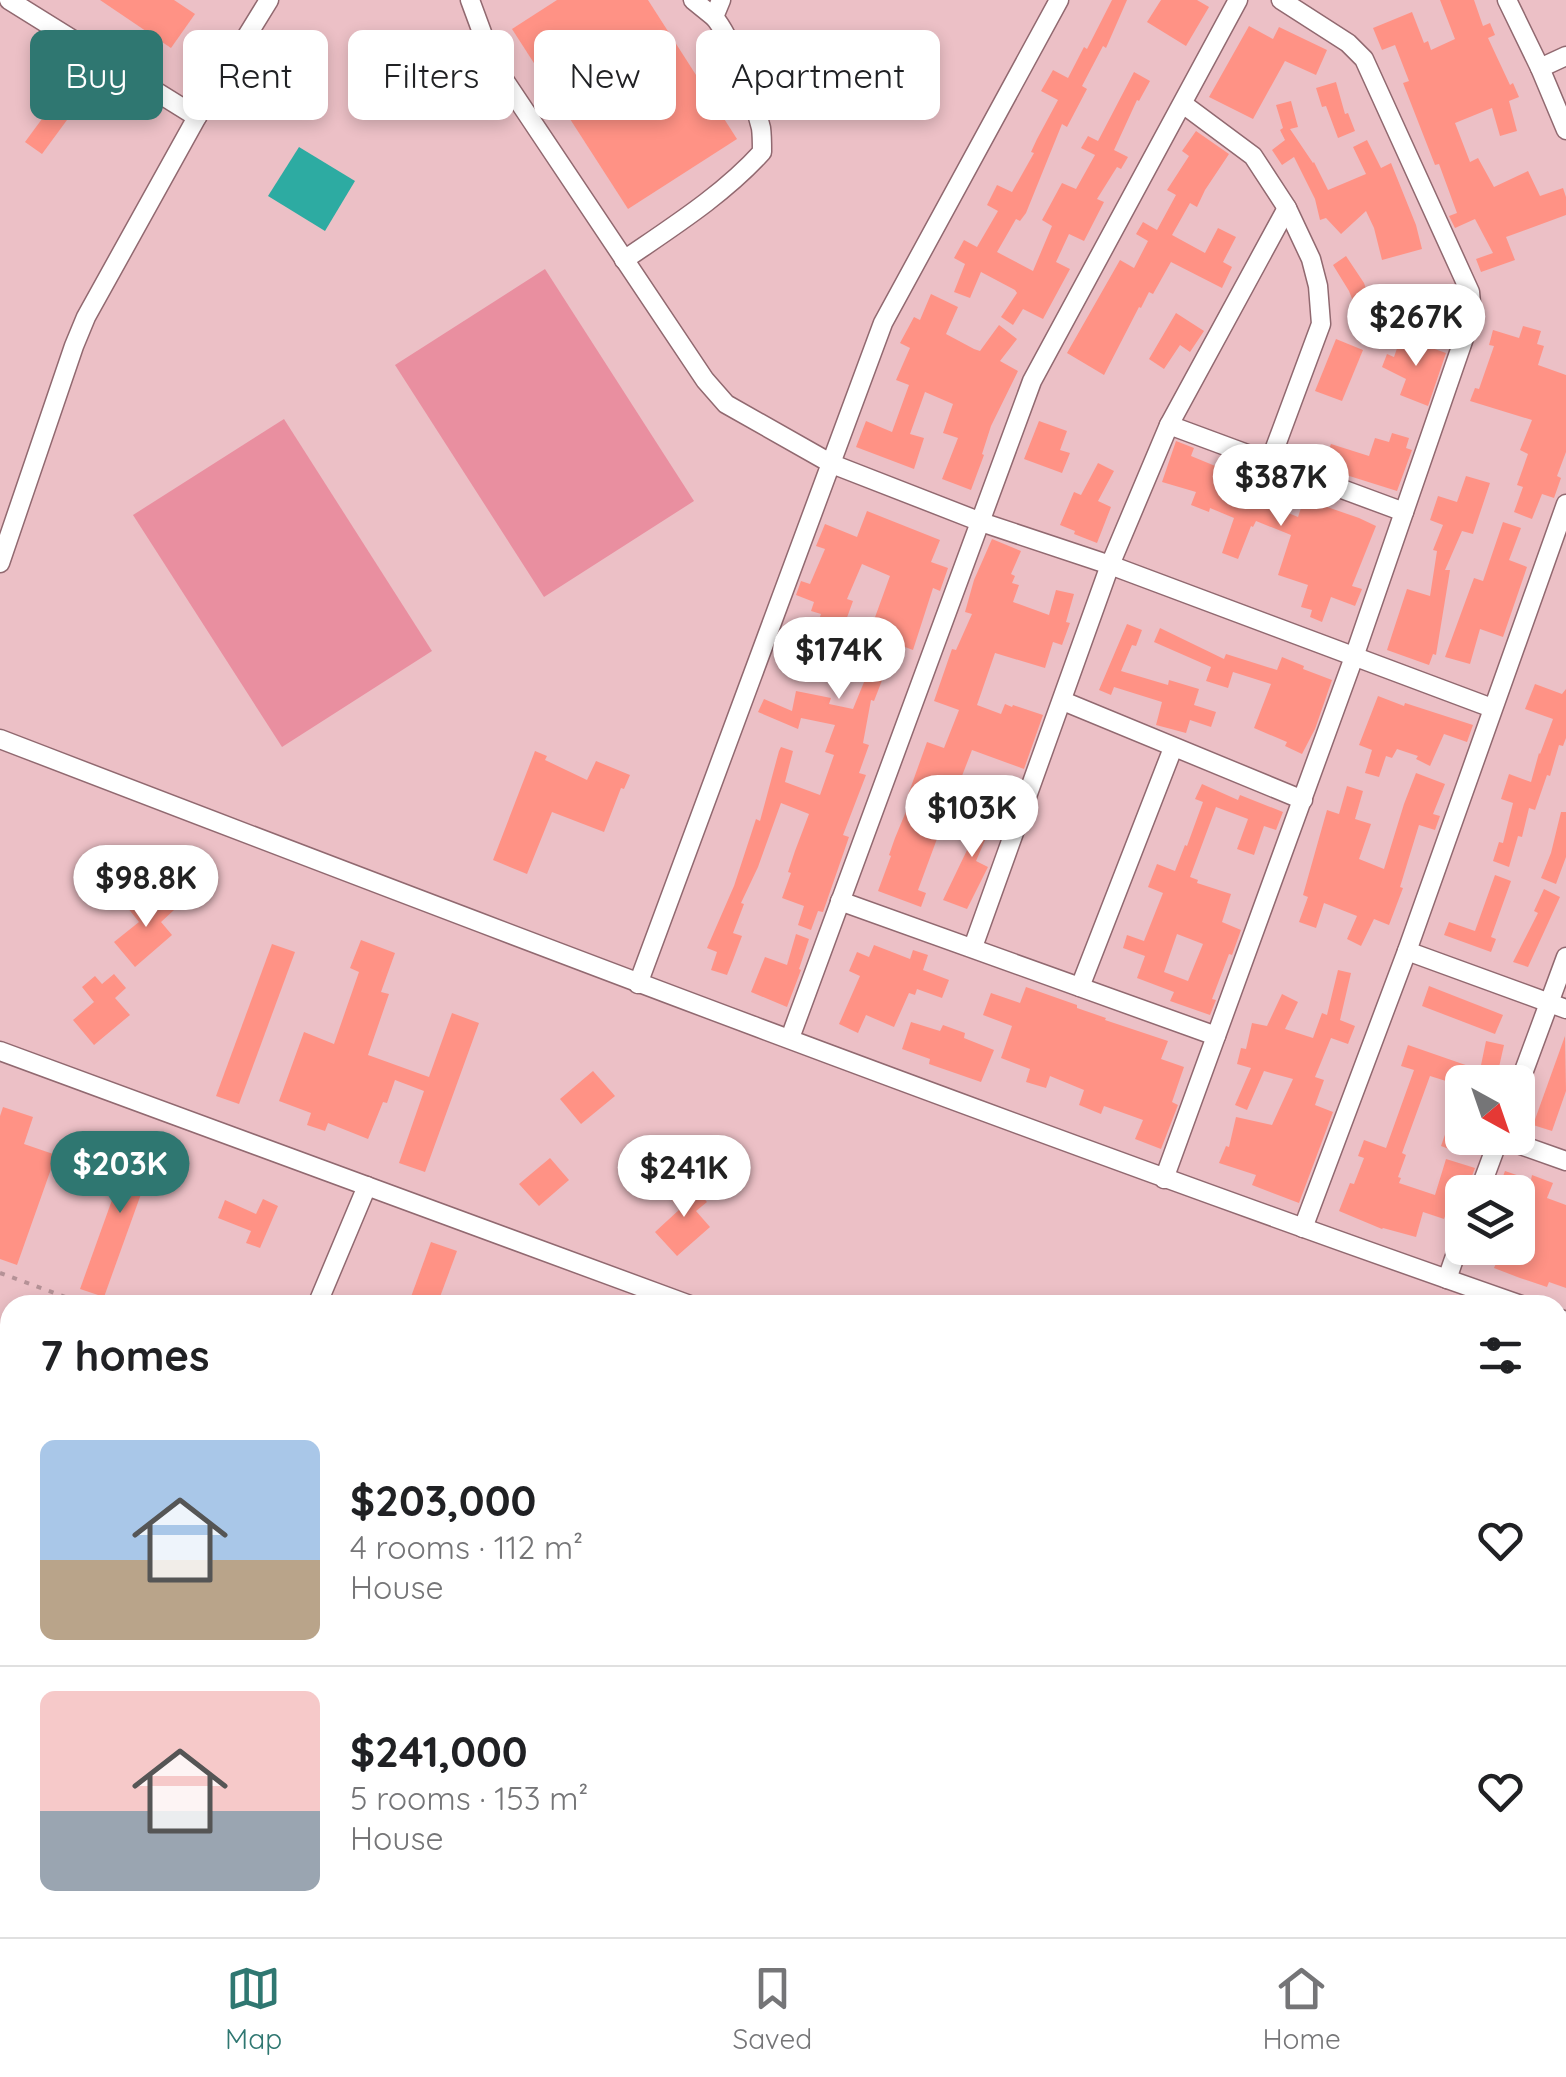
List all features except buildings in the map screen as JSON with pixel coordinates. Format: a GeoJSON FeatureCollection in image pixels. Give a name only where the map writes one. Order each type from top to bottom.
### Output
{"type":"FeatureCollection","features":[{"type":"Feature","properties":{"kind":"street"},"geometry":{"type":"LineString","coordinates":[[9,0],[183,108]]}},
{"type":"Feature","properties":{"kind":"street"},"geometry":{"type":"LineString","coordinates":[[251,30],[269,0]]}},
{"type":"Feature","properties":{"kind":"street"},"geometry":{"type":"LineString","coordinates":[[470,0],[486,46],[505,81],[704,380],[726,404],[832,464],[1492,708]]}},
{"type":"Feature","properties":{"kind":"street"},"geometry":{"type":"LineString","coordinates":[[624,260],[743,173],[762,152],[762,131],[717,9],[693,0]]}},
{"type":"Feature","properties":{"kind":"street"},"geometry":{"type":"LineString","coordinates":[[638,984],[889,310],[1059,0]]}},
{"type":"Feature","properties":{"kind":"street"},"geometry":{"type":"LineString","coordinates":[[790,1038],[1038,366],[1238,0]]}},
{"type":"Feature","properties":{"kind":"street"},"geometry":{"type":"LineString","coordinates":[[1164,1179],[1354,657],[1472,314],[1472,298],[1364,59],[1281,0]]}},
{"type":"Feature","properties":{"kind":"street"},"geometry":{"type":"LineString","coordinates":[[1507,0],[1566,130]]}},
{"type":"Feature","properties":{"kind":"street"},"geometry":{"type":"LineString","coordinates":[[1540,68],[1566,56]]}},
{"type":"Feature","properties":{"kind":"street"},"geometry":{"type":"LineString","coordinates":[[1183,104],[1253,156],[1287,208],[1315,272],[1322,324],[1269,464]]}},
{"type":"Feature","properties":{"kind":"street"},"geometry":{"type":"LineString","coordinates":[[0,563],[7,517],[86,317],[195,120]]}},
{"type":"Feature","properties":{"kind":"street"},"geometry":{"type":"LineString","coordinates":[[974,947],[1110,565],[1170,425],[1287,208]]}},
{"type":"Feature","properties":{"kind":"street"},"geometry":{"type":"LineString","coordinates":[[1170,425],[1404,512]]}},
{"type":"Feature","properties":{"kind":"street"},"geometry":{"type":"LineString","coordinates":[[1303,1228],[1407,952],[1566,504]]}},
{"type":"Feature","properties":{"kind":"street"},"geometry":{"type":"LineString","coordinates":[[1063,702],[1303,800]]}},
{"type":"Feature","properties":{"kind":"street"},"geometry":{"type":"LineString","coordinates":[[0,739],[638,984],[1164,1179],[1492,1295]]}},
{"type":"Feature","properties":{"kind":"street"},"geometry":{"type":"LineString","coordinates":[[1080,987],[1173,748]]}},
{"type":"Feature","properties":{"kind":"street"},"geometry":{"type":"LineString","coordinates":[[840,901],[1216,1036]]}},
{"type":"Feature","properties":{"kind":"street"},"geometry":{"type":"LineString","coordinates":[[1407,952],[1557,1006]]}},
{"type":"Feature","properties":{"kind":"street"},"geometry":{"type":"LineString","coordinates":[[1529,1065],[1557,1006],[1566,956]]}},
{"type":"Feature","properties":{"kind":"street"},"geometry":{"type":"LineString","coordinates":[[0,1051],[663,1295]]}},
{"type":"Feature","properties":{"kind":"street"},"geometry":{"type":"LineString","coordinates":[[1535,1150],[1566,1161]]}},
{"type":"Feature","properties":{"kind":"street"},"geometry":{"type":"LineString","coordinates":[[321,1295],[368,1186]]}},
{"type":"Feature","properties":{"kind":"street"},"geometry":{"type":"LineString","coordinates":[[1446,1279],[1451,1265]]}},
{"type":"Feature","properties":{"kind":"path"},"geometry":{"type":"LineString","coordinates":[[0,1274],[60,1295]]}},
{"type":"Feature","properties":{"kind":"shaded area"},"geometry":{"type":"Polygon","coordinates":[[[545,269],[694,501],[544,597],[395,365],[545,269]]]}},
{"type":"Feature","properties":{"kind":"shaded area"},"geometry":{"type":"Polygon","coordinates":[[[284,419],[432,651],[282,747],[133,515],[284,419]]]}},
{"type":"Feature","properties":{"kind":"water"},"geometry":{"type":"Polygon","coordinates":[[[299,147],[355,181],[325,231],[268,196],[299,147]]]}}]}
